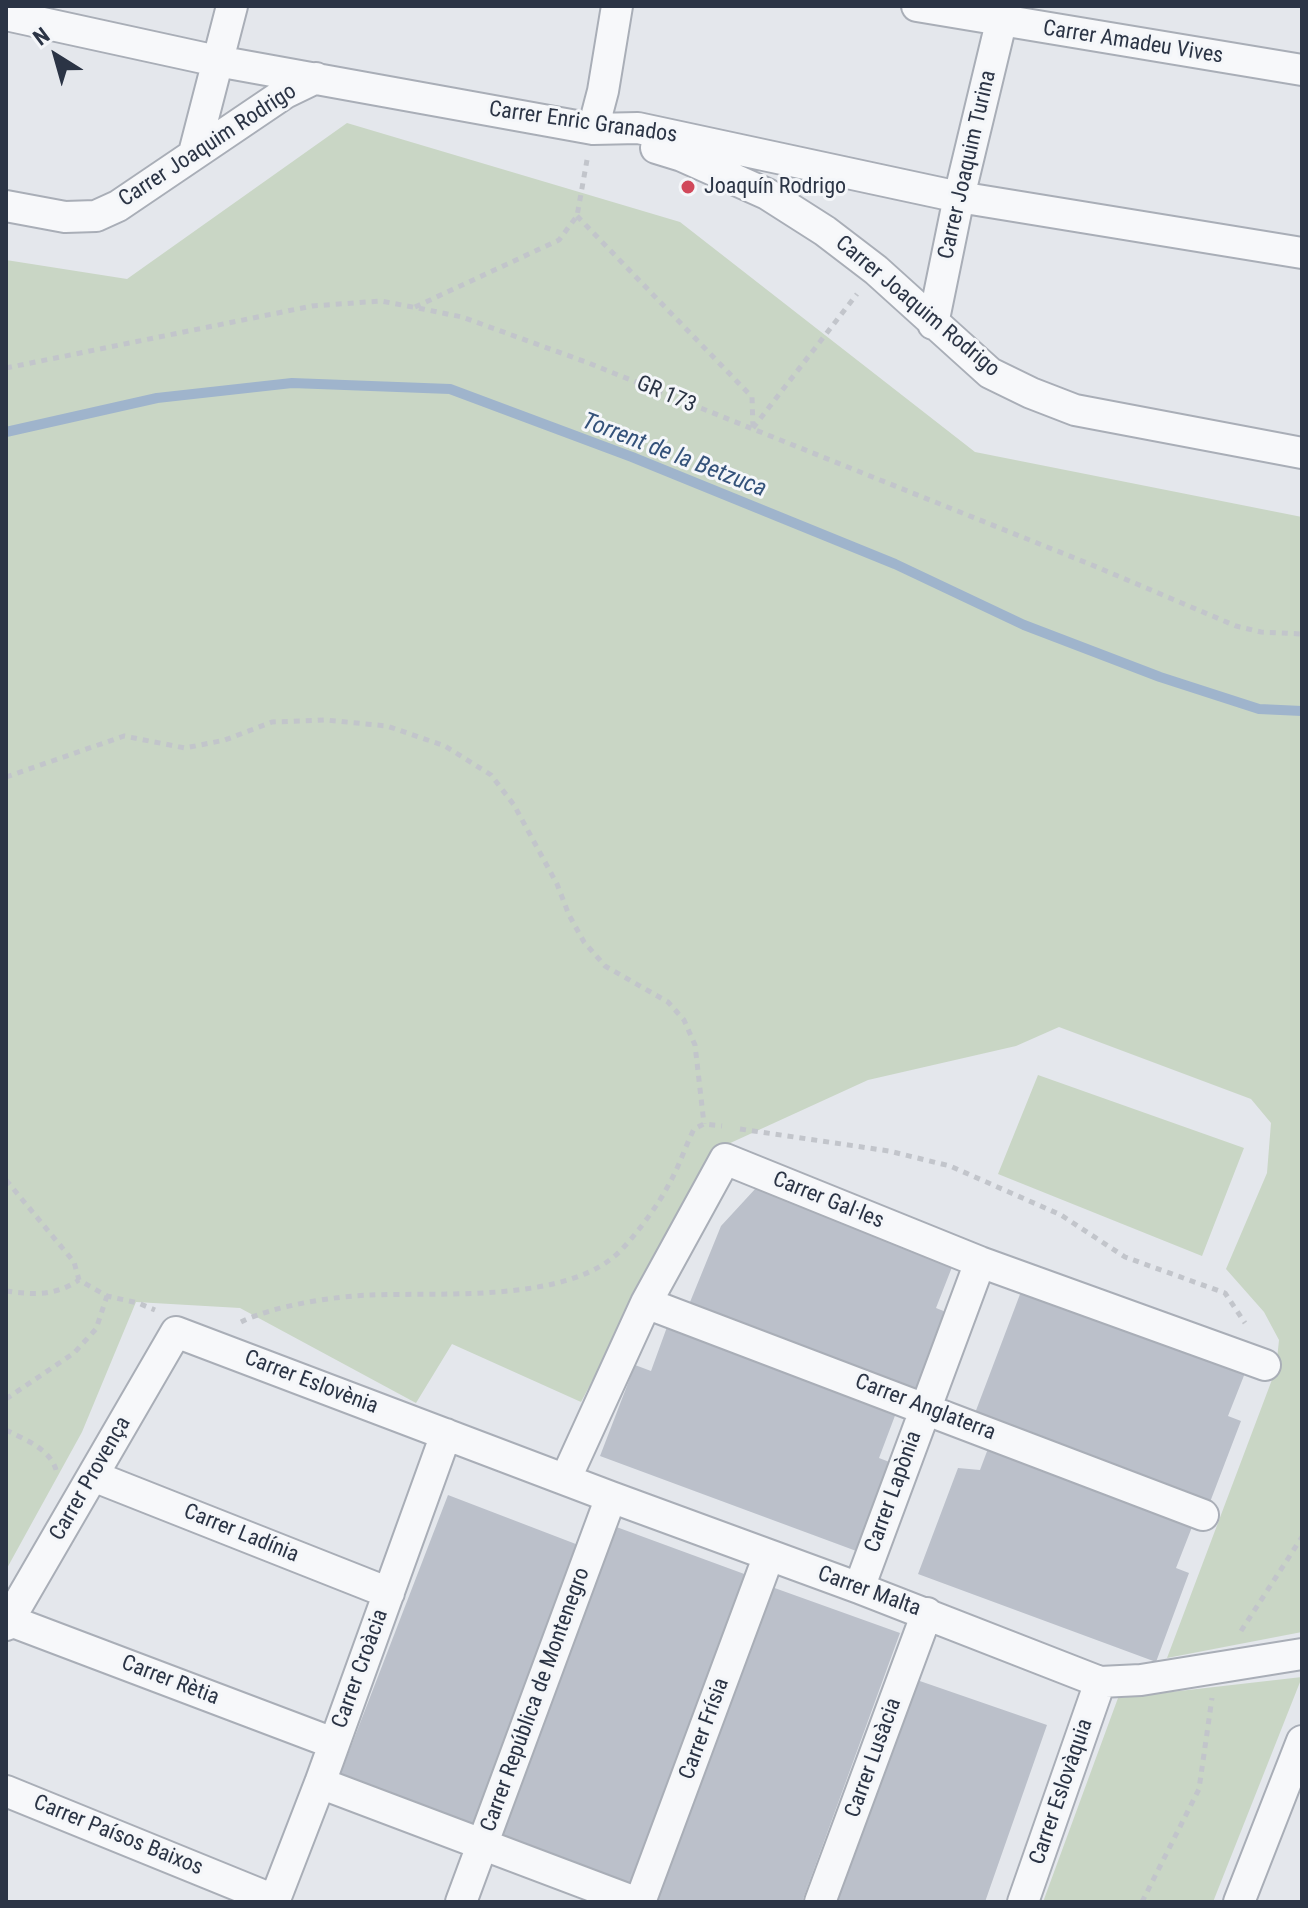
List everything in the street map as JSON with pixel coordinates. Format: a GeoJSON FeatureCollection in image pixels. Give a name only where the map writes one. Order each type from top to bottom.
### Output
{"type":"FeatureCollection","features":[{"type":"Feature","properties":{"kind":"street"},"geometry":{"type":"LineString","coordinates":[[194,153],[232,6]]}},
{"type":"Feature","properties":{"kind":"street"},"geometry":{"type":"LineString","coordinates":[[593,129],[603,91],[617,6]]}},
{"type":"Feature","properties":{"kind":"street","name":"Carrer Amadeu Vives"},"geometry":{"type":"LineString","coordinates":[[917,6],[1003,14],[1302,70]]}},
{"type":"Feature","properties":{"kind":"street","name":"Carrer Joaquim Turina"},"geometry":{"type":"LineString","coordinates":[[933,324],[959,197],[1003,14]]}},
{"type":"Feature","properties":{"kind":"street","name":"Carrer Enric Granados"},"geometry":{"type":"LineString","coordinates":[[6,15],[217,61],[593,129],[638,128],[959,197],[1302,253]]}},
{"type":"Feature","properties":{"kind":"street","name":"Carrer Joaquim Rodrigo"},"geometry":{"type":"LineString","coordinates":[[6,206],[65,217],[96,216],[118,206],[285,93],[316,78]]}},
{"type":"Feature","properties":{"kind":"street","name":"Carrer Joaquim Rodrigo"},"geometry":{"type":"LineString","coordinates":[[593,129],[682,156],[767,194],[825,231],[876,270],[990,373],[1031,393],[1075,410],[1302,453]]}},
{"type":"Feature","properties":{"kind":"street","name":"Carrer Gal·les"},"geometry":{"type":"LineString","coordinates":[[566,1478],[646,1303],[725,1159],[980,1262],[1265,1365]]}},
{"type":"Feature","properties":{"kind":"street","name":"Carrer Lapònia"},"geometry":{"type":"LineString","coordinates":[[859,1588],[980,1262]]}},
{"type":"Feature","properties":{"kind":"street","name":"Carrer Anglaterra"},"geometry":{"type":"LineString","coordinates":[[646,1303],[1203,1515]]}},
{"type":"Feature","properties":{"kind":"street","name":"Carrer Eslovènia"},"geometry":{"type":"LineString","coordinates":[[171,1324],[446,1434]]}},
{"type":"Feature","properties":{"kind":"street","name":"Carrer Provença"},"geometry":{"type":"LineString","coordinates":[[7,1623],[93,1476],[171,1324]]}},
{"type":"Feature","properties":{"kind":"street","name":"Carrer Malta"},"geometry":{"type":"LineString","coordinates":[[446,1434],[927,1613],[1100,1682],[1141,1680],[1302,1654]]}},
{"type":"Feature","properties":{"kind":"street","name":"Carrer Croàcia"},"geometry":{"type":"LineString","coordinates":[[274,1901],[446,1434]]}},
{"type":"Feature","properties":{"kind":"street","name":"Carrer Ladínia"},"geometry":{"type":"LineString","coordinates":[[93,1476],[389,1593]]}},
{"type":"Feature","properties":{"kind":"street","name":"Carrer República de Montenegro"},"geometry":{"type":"LineString","coordinates":[[461,1902],[611,1497]]}},
{"type":"Feature","properties":{"kind":"street","name":"Carrer Frísia"},"geometry":{"type":"LineString","coordinates":[[638,1902],[769,1555]]}},
{"type":"Feature","properties":{"kind":"street","name":"Carrer Lusàcia"},"geometry":{"type":"LineString","coordinates":[[820,1902],[927,1613]]}},
{"type":"Feature","properties":{"kind":"street","name":"Carrer Rètia"},"geometry":{"type":"LineString","coordinates":[[7,1623],[333,1743]]}},
{"type":"Feature","properties":{"kind":"street","name":"Carrer Eslovàquia"},"geometry":{"type":"LineString","coordinates":[[1023,1902],[1100,1682]]}},
{"type":"Feature","properties":{"kind":"street"},"geometry":{"type":"LineString","coordinates":[[1239,1902],[1292,1798],[1302,1741]]}},
{"type":"Feature","properties":{"kind":"street"},"geometry":{"type":"LineString","coordinates":[[320,1783],[638,1902]]}},
{"type":"Feature","properties":{"kind":"street","name":"Carrer Paísos Baixos"},"geometry":{"type":"LineString","coordinates":[[6,1791],[274,1901]]}},
{"type":"Feature","properties":{"kind":"path"},"geometry":{"type":"LineString","coordinates":[[414,307],[559,240],[577,216],[593,129]]}},
{"type":"Feature","properties":{"kind":"path"},"geometry":{"type":"LineString","coordinates":[[577,216],[752,397],[753,429]]}},
{"type":"Feature","properties":{"kind":"path"},"geometry":{"type":"LineString","coordinates":[[753,429],[876,270]]}},
{"type":"Feature","properties":{"kind":"path","name":"GR 173"},"geometry":{"type":"LineString","coordinates":[[6,368],[312,306],[381,301],[414,307],[462,317],[496,329],[1092,565],[1236,626],[1261,632],[1302,634]]}},
{"type":"Feature","properties":{"kind":"path"},"geometry":{"type":"LineString","coordinates":[[6,777],[124,736],[185,748],[225,740],[272,722],[326,720],[387,726],[445,746],[491,775],[514,805],[584,942],[605,966],[668,1002],[684,1020],[695,1045],[704,1124]]}},
{"type":"Feature","properties":{"kind":"path"},"geometry":{"type":"LineString","coordinates":[[234,1325],[257,1314],[366,1295],[535,1289],[601,1267],[622,1250],[669,1185],[694,1129],[704,1124],[889,1151],[964,1172],[1061,1215],[1125,1257],[1225,1293],[1264,1350],[1265,1365]]}},
{"type":"Feature","properties":{"kind":"path"},"geometry":{"type":"LineString","coordinates":[[6,1180],[74,1262],[79,1280],[107,1296],[138,1303],[171,1324]]}},
{"type":"Feature","properties":{"kind":"path"},"geometry":{"type":"LineString","coordinates":[[6,1291],[40,1295],[65,1290],[79,1280]]}},
{"type":"Feature","properties":{"kind":"path"},"geometry":{"type":"LineString","coordinates":[[6,1399],[74,1353],[96,1329],[107,1296]]}},
{"type":"Feature","properties":{"kind":"path"},"geometry":{"type":"LineString","coordinates":[[6,1430],[32,1443],[55,1462],[58,1480]]}},
{"type":"Feature","properties":{"kind":"path"},"geometry":{"type":"LineString","coordinates":[[1142,1902],[1199,1789],[1217,1668],[1302,1537]]}},
{"type":"Feature","properties":{"kind":"green space"},"geometry":{"type":"Polygon","coordinates":[[[347,123],[680,222],[975,452],[1302,517],[1302,1632],[1167,1658],[1276,1369],[1279,1340],[1264,1312],[1226,1269],[1267,1173],[1271,1123],[1251,1099],[1059,1027],[1016,1046],[868,1080],[715,1150],[581,1402],[452,1344],[416,1403],[240,1308],[136,1302],[82,1432],[6,1570],[6,260],[127,279],[347,123]]]}},
{"type":"Feature","properties":{"kind":"green space"},"geometry":{"type":"Polygon","coordinates":[[[1038,1075],[1244,1148],[1202,1256],[998,1174],[1038,1075]]]}},
{"type":"Feature","properties":{"kind":"green space"},"geometry":{"type":"Polygon","coordinates":[[[1302,1677],[1213,1902],[1043,1902],[1118,1698],[1302,1677]]]}},
{"type":"Feature","properties":{"kind":"building"},"geometry":{"type":"Polygon","coordinates":[[[756,1188],[954,1262],[936,1308],[946,1312],[915,1393],[688,1307],[721,1226],[756,1188]]]}},
{"type":"Feature","properties":{"kind":"building"},"geometry":{"type":"Polygon","coordinates":[[[1022,1289],[1245,1373],[1228,1416],[1241,1421],[1207,1510],[972,1421],[1022,1289]]]}},
{"type":"Feature","properties":{"kind":"building"},"geometry":{"type":"Polygon","coordinates":[[[667,1327],[896,1413],[879,1458],[892,1463],[859,1552],[600,1456],[635,1365],[651,1371],[667,1327]]]}},
{"type":"Feature","properties":{"kind":"building"},"geometry":{"type":"Polygon","coordinates":[[[989,1446],[1194,1522],[1176,1568],[1189,1573],[1156,1662],[918,1574],[958,1468],[980,1470],[989,1446]]]}},
{"type":"Feature","properties":{"kind":"building"},"geometry":{"type":"Polygon","coordinates":[[[448,1495],[581,1546],[473,1826],[340,1775],[448,1495]]]}},
{"type":"Feature","properties":{"kind":"building"},"geometry":{"type":"Polygon","coordinates":[[[611,1525],[747,1575],[631,1889],[496,1840],[611,1525]]]}},
{"type":"Feature","properties":{"kind":"building"},"geometry":{"type":"Polygon","coordinates":[[[769,1586],[900,1633],[802,1902],[655,1901],[769,1586]]]}},
{"type":"Feature","properties":{"kind":"building"},"geometry":{"type":"Polygon","coordinates":[[[914,1679],[1047,1725],[985,1902],[836,1902],[914,1679]]]}},
{"type":"Feature","properties":{"kind":"waterway","name":"Torrent de la Betzuca"},"geometry":{"type":"LineString","coordinates":[[6,432],[157,398],[292,383],[450,389],[632,457],[895,564],[1024,625],[1160,677],[1259,709],[1302,711]]}},
{"type":"Feature","properties":{"kind":"place","name":"Joaquín Rodrigo"},"geometry":{"type":"Point","coordinates":[688,187]}}]}
